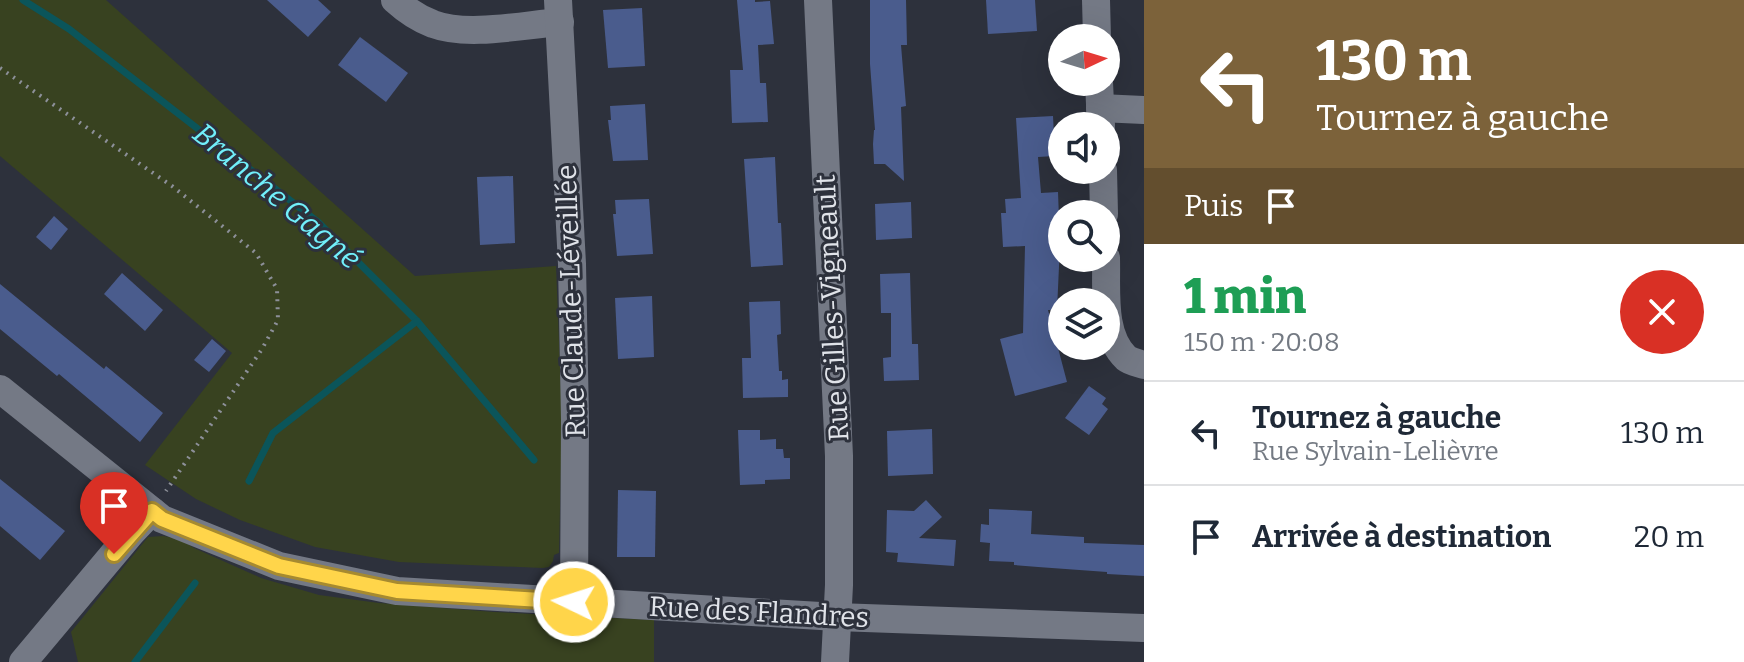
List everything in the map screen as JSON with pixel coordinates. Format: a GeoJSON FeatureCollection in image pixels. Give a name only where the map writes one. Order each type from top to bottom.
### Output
{"type":"FeatureCollection","features":[{"type":"Feature","properties":{"kind":"street"},"geometry":{"type":"LineString","coordinates":[[395,0],[406,10],[433,24],[466,30],[559,11]]}},
{"type":"Feature","properties":{"kind":"street","name":"Rue Gilles-Vigneault"},"geometry":{"type":"LineString","coordinates":[[818,0],[839,456],[835,662]]}},
{"type":"Feature","properties":{"kind":"street"},"geometry":{"type":"LineString","coordinates":[[1096,0],[1097,24]]}},
{"type":"Feature","properties":{"kind":"street","name":"Rue Claude-Léveillée"},"geometry":{"type":"LineString","coordinates":[[559,11],[573,295],[574,602]]}},
{"type":"Feature","properties":{"kind":"street"},"geometry":{"type":"LineString","coordinates":[[1100,105],[1144,110]]}},
{"type":"Feature","properties":{"kind":"street"},"geometry":{"type":"LineString","coordinates":[[1106,272],[1110,331],[1129,360],[1144,365]]}},
{"type":"Feature","properties":{"kind":"street","name":"Rue des Flandres"},"geometry":{"type":"LineString","coordinates":[[0,389],[162,519],[279,566],[397,591],[837,617],[1144,628]]}},
{"type":"Feature","properties":{"kind":"street"},"geometry":{"type":"LineString","coordinates":[[23,662],[152,511]]}},
{"type":"Feature","properties":{"kind":"path"},"geometry":{"type":"LineString","coordinates":[[0,68],[196,205],[256,253],[277,289],[278,320],[262,349],[152,511]]}},
{"type":"Feature","properties":{"kind":"green space"},"geometry":{"type":"Polygon","coordinates":[[[0,0],[106,0],[415,276],[556,266],[562,417],[559,553],[554,555],[549,567],[399,562],[315,547],[240,520],[196,499],[145,465],[232,353],[0,156],[0,0]]]}},
{"type":"Feature","properties":{"kind":"green space"},"geometry":{"type":"Polygon","coordinates":[[[148,537],[180,539],[261,578],[319,595],[494,612],[654,620],[654,662],[78,662],[71,632],[148,537]]]}},
{"type":"Feature","properties":{"kind":"building"},"geometry":{"type":"Polygon","coordinates":[[[267,0],[318,0],[331,12],[308,37],[267,0]]]}},
{"type":"Feature","properties":{"kind":"building"},"geometry":{"type":"Polygon","coordinates":[[[737,0],[770,1],[774,44],[758,45],[760,83],[766,83],[768,122],[732,123],[730,70],[743,70],[737,0]]]}},
{"type":"Feature","properties":{"kind":"building"},"geometry":{"type":"Polygon","coordinates":[[[870,0],[906,0],[907,45],[901,45],[906,106],[901,107],[904,181],[885,164],[874,164],[870,0]]]}},
{"type":"Feature","properties":{"kind":"building"},"geometry":{"type":"Polygon","coordinates":[[[986,0],[1035,0],[1037,31],[988,34],[986,0]]]}},
{"type":"Feature","properties":{"kind":"building"},"geometry":{"type":"Polygon","coordinates":[[[642,8],[645,66],[608,68],[603,10],[642,8]]]}},
{"type":"Feature","properties":{"kind":"building"},"geometry":{"type":"Polygon","coordinates":[[[360,37],[408,73],[386,102],[338,65],[360,37]]]}},
{"type":"Feature","properties":{"kind":"building"},"geometry":{"type":"Polygon","coordinates":[[[645,104],[648,160],[613,161],[608,120],[611,120],[610,106],[645,104]]]}},
{"type":"Feature","properties":{"kind":"building"},"geometry":{"type":"Polygon","coordinates":[[[1048,116],[1048,156],[1038,157],[1041,193],[1058,192],[1058,200],[1048,200],[1048,272],[1059,272],[1058,288],[1048,288],[1048,360],[1061,360],[1067,382],[1015,396],[1000,339],[1023,333],[1025,246],[1003,247],[1001,213],[1006,213],[1005,199],[1021,198],[1016,118],[1048,116]]]}},
{"type":"Feature","properties":{"kind":"building"},"geometry":{"type":"Polygon","coordinates":[[[775,157],[783,265],[751,267],[744,159],[775,157]]]}},
{"type":"Feature","properties":{"kind":"building"},"geometry":{"type":"Polygon","coordinates":[[[513,176],[515,243],[480,245],[477,177],[513,176]]]}},
{"type":"Feature","properties":{"kind":"building"},"geometry":{"type":"Polygon","coordinates":[[[649,199],[653,254],[617,256],[613,214],[616,214],[615,200],[649,199]]]}},
{"type":"Feature","properties":{"kind":"building"},"geometry":{"type":"Polygon","coordinates":[[[911,202],[912,238],[876,240],[875,204],[911,202]]]}},
{"type":"Feature","properties":{"kind":"building"},"geometry":{"type":"Polygon","coordinates":[[[54,216],[68,229],[51,250],[36,237],[54,216]]]}},
{"type":"Feature","properties":{"kind":"building"},"geometry":{"type":"Polygon","coordinates":[[[122,273],[163,310],[145,331],[104,294],[122,273]]]}},
{"type":"Feature","properties":{"kind":"building"},"geometry":{"type":"Polygon","coordinates":[[[910,273],[912,344],[918,344],[919,380],[884,381],[883,358],[891,357],[891,313],[881,313],[880,274],[910,273]]]}},
{"type":"Feature","properties":{"kind":"building"},"geometry":{"type":"Polygon","coordinates":[[[0,284],[163,413],[140,442],[0,329],[0,284]]]}},
{"type":"Feature","properties":{"kind":"building"},"geometry":{"type":"Polygon","coordinates":[[[652,296],[654,357],[618,359],[615,298],[652,296]]]}},
{"type":"Feature","properties":{"kind":"building"},"geometry":{"type":"Polygon","coordinates":[[[780,301],[781,334],[777,335],[779,371],[782,371],[782,380],[788,379],[788,397],[743,398],[742,358],[751,358],[749,302],[780,301]]]}},
{"type":"Feature","properties":{"kind":"building"},"geometry":{"type":"Polygon","coordinates":[[[212,339],[226,351],[209,372],[194,360],[212,339]]]}},
{"type":"Feature","properties":{"kind":"building"},"geometry":{"type":"Polygon","coordinates":[[[1089,386],[1106,398],[1102,404],[1108,409],[1089,435],[1065,418],[1089,386]]]}},
{"type":"Feature","properties":{"kind":"building"},"geometry":{"type":"Polygon","coordinates":[[[932,429],[933,474],[888,476],[887,431],[932,429]]]}},
{"type":"Feature","properties":{"kind":"building"},"geometry":{"type":"Polygon","coordinates":[[[738,430],[760,430],[760,440],[776,439],[776,449],[783,449],[784,458],[790,458],[790,479],[740,485],[738,430]]]}},
{"type":"Feature","properties":{"kind":"building"},"geometry":{"type":"Polygon","coordinates":[[[0,479],[65,531],[40,560],[0,526],[0,479]]]}},
{"type":"Feature","properties":{"kind":"building"},"geometry":{"type":"Polygon","coordinates":[[[618,490],[656,491],[655,557],[617,557],[618,490]]]}},
{"type":"Feature","properties":{"kind":"building"},"geometry":{"type":"Polygon","coordinates":[[[926,500],[942,517],[919,538],[956,540],[954,566],[897,562],[898,553],[886,552],[887,510],[914,511],[926,500]]]}},
{"type":"Feature","properties":{"kind":"building"},"geometry":{"type":"Polygon","coordinates":[[[989,509],[1032,511],[1031,534],[1084,537],[1084,543],[1144,545],[1144,576],[989,561],[990,543],[980,542],[981,524],[989,525],[989,509]]]}},
{"type":"Feature","properties":{"kind":"waterway","name":"Branche Gagné"},"geometry":{"type":"LineString","coordinates":[[23,0],[69,29],[318,222],[417,321],[534,460]]}},
{"type":"Feature","properties":{"kind":"waterway"},"geometry":{"type":"LineString","coordinates":[[249,481],[273,433],[417,321]]}},
{"type":"Feature","properties":{"kind":"waterway"},"geometry":{"type":"LineString","coordinates":[[135,662],[195,583]]}},
{"type":"Feature","properties":{"kind":"route"},"geometry":{"type":"LineString","coordinates":[[114,554],[152,511],[162,519],[279,566],[397,591],[574,602]]}}]}
